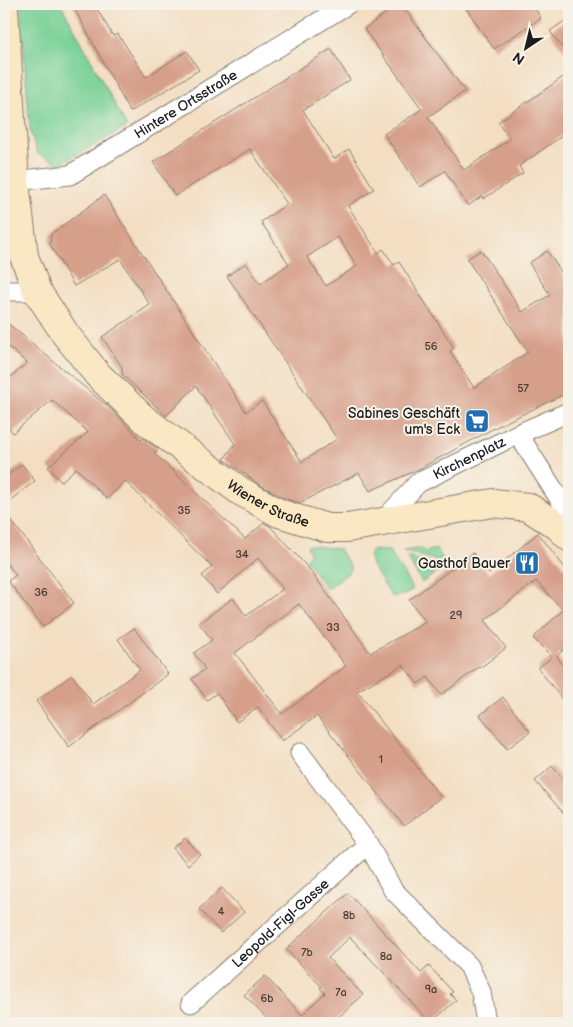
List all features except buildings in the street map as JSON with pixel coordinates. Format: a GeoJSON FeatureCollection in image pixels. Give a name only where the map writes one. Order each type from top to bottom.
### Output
{"type":"FeatureCollection","features":[{"type":"Feature","properties":{"kind":"main road","name":"Wiener Straße"},"geometry":{"type":"LineString","coordinates":[[4,9],[10,182],[24,256],[37,291],[66,335],[98,374],[145,420],[240,491],[279,513],[327,528],[347,528],[493,503],[528,507],[564,532]]}},
{"type":"Feature","properties":{"kind":"street","name":"Hintere Ortsstraße"},"geometry":{"type":"LineString","coordinates":[[10,182],[70,175],[348,4]]}},
{"type":"Feature","properties":{"kind":"street"},"geometry":{"type":"LineString","coordinates":[[4,291],[37,291]]}},
{"type":"Feature","properties":{"kind":"street","name":"Kirchenplatz"},"geometry":{"type":"LineString","coordinates":[[382,522],[418,483],[518,434],[569,412]]}},
{"type":"Feature","properties":{"kind":"street"},"geometry":{"type":"LineString","coordinates":[[518,434],[564,506],[564,532]]}},
{"type":"Feature","properties":{"kind":"street"},"geometry":{"type":"LineString","coordinates":[[300,753],[368,844],[393,890],[469,966],[481,992],[486,1023]]}},
{"type":"Feature","properties":{"kind":"street","name":"Leopold-Figl-Gasse"},"geometry":{"type":"LineString","coordinates":[[191,1002],[368,844]]}},
{"type":"Feature","properties":{"kind":"green space"},"geometry":{"type":"Polygon","coordinates":[[[20,4],[61,4],[127,127],[59,164],[37,153],[30,130],[20,4]]]}},
{"type":"Feature","properties":{"kind":"green space"},"geometry":{"type":"Polygon","coordinates":[[[309,545],[339,549],[351,568],[348,573],[327,589],[306,560],[310,553],[307,547],[309,545]]]}},
{"type":"Feature","properties":{"kind":"green space"},"geometry":{"type":"Polygon","coordinates":[[[422,548],[424,552],[436,549],[446,563],[403,551],[422,548]]]}},
{"type":"Feature","properties":{"kind":"green space"},"geometry":{"type":"Polygon","coordinates":[[[373,550],[389,551],[413,589],[404,595],[392,597],[372,566],[369,554],[373,550]]]}},
{"type":"Feature","properties":{"kind":"green space"},"geometry":{"type":"Polygon","coordinates":[[[407,557],[442,568],[422,583],[407,557]]]}},
{"type":"Feature","properties":{"kind":"place","name":"Sabines Geschäft um's Eck"},"geometry":{"type":"Point","coordinates":[477,421]}},
{"type":"Feature","properties":{"kind":"place","name":"Gasthof Bauer"},"geometry":{"type":"Point","coordinates":[527,563]}}]}
